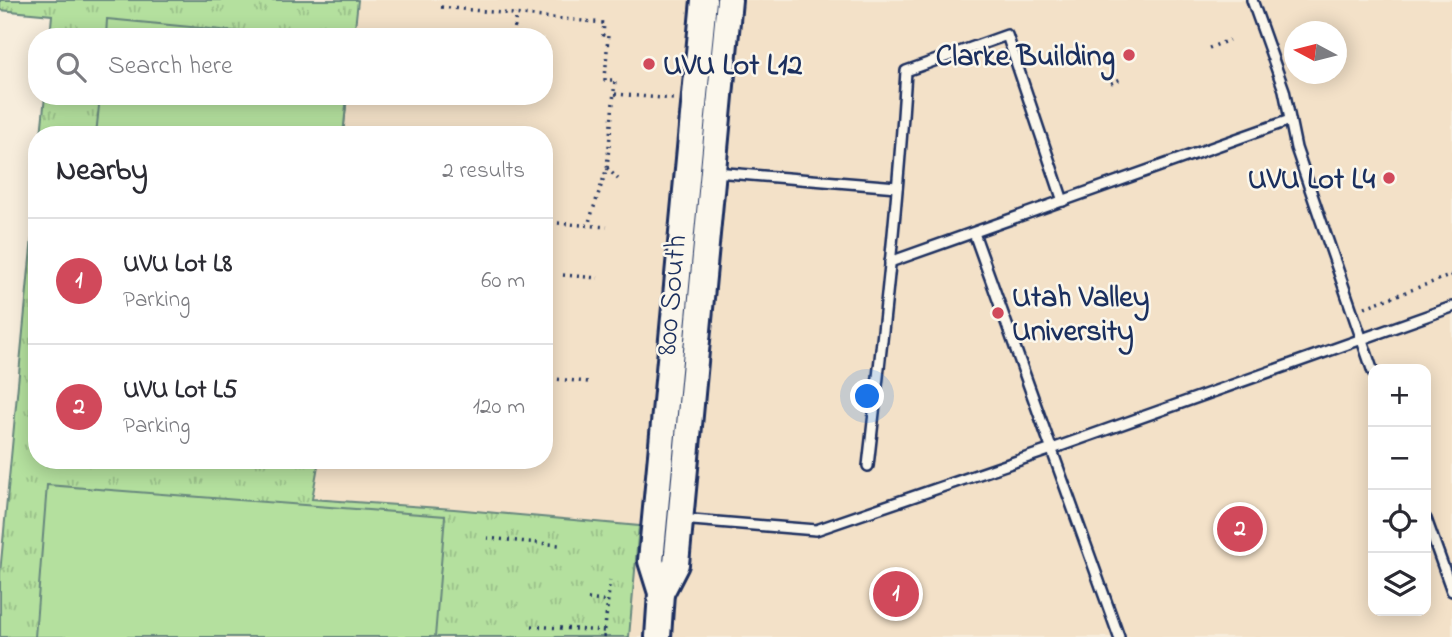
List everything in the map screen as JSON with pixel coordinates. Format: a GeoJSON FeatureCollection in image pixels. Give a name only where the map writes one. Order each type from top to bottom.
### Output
{"type":"FeatureCollection","features":[{"type":"Feature","properties":{"kind":"street","name":"800 South"},"geometry":{"type":"LineString","coordinates":[[662,593],[651,561],[663,443],[687,94],[704,0]]}},
{"type":"Feature","properties":{"kind":"street","name":"800 South"},"geometry":{"type":"LineString","coordinates":[[658,637],[662,593],[676,564],[729,0]]}},
{"type":"Feature","properties":{"kind":"street"},"geometry":{"type":"LineString","coordinates":[[663,443],[673,454],[670,503],[673,512],[680,519]]}},
{"type":"Feature","properties":{"kind":"lane"},"geometry":{"type":"LineString","coordinates":[[1252,0],[1284,90],[1296,148],[1370,364]]}},
{"type":"Feature","properties":{"kind":"lane"},"geometry":{"type":"LineString","coordinates":[[868,466],[884,328],[906,71],[1007,35],[1063,201]]}},
{"type":"Feature","properties":{"kind":"lane"},"geometry":{"type":"LineString","coordinates":[[687,94],[720,90]]}},
{"type":"Feature","properties":{"kind":"lane"},"geometry":{"type":"LineString","coordinates":[[890,262],[1290,120]]}},
{"type":"Feature","properties":{"kind":"lane"},"geometry":{"type":"LineString","coordinates":[[713,172],[897,187]]}},
{"type":"Feature","properties":{"kind":"lane"},"geometry":{"type":"LineString","coordinates":[[974,233],[1119,637]]}},
{"type":"Feature","properties":{"kind":"lane"},"geometry":{"type":"LineString","coordinates":[[680,519],[816,530],[1452,307]]}},
{"type":"Feature","properties":{"kind":"lane"},"geometry":{"type":"LineString","coordinates":[[1431,533],[1452,591]]}},
{"type":"Feature","properties":{"kind":"path"},"geometry":{"type":"LineString","coordinates":[[441,7],[604,23],[603,35],[608,35],[605,80],[615,80],[614,94],[607,168],[588,225]]}},
{"type":"Feature","properties":{"kind":"path"},"geometry":{"type":"LineString","coordinates":[[515,28],[516,14]]}},
{"type":"Feature","properties":{"kind":"path"},"geometry":{"type":"LineString","coordinates":[[1209,48],[1229,40]]}},
{"type":"Feature","properties":{"kind":"path"},"geometry":{"type":"LineString","coordinates":[[1111,83],[1121,79]]}},
{"type":"Feature","properties":{"kind":"path"},"geometry":{"type":"LineString","coordinates":[[614,94],[687,94]]}},
{"type":"Feature","properties":{"kind":"path"},"geometry":{"type":"LineString","coordinates":[[607,168],[618,179]]}},
{"type":"Feature","properties":{"kind":"path"},"geometry":{"type":"LineString","coordinates":[[553,223],[607,227]]}},
{"type":"Feature","properties":{"kind":"path"},"geometry":{"type":"LineString","coordinates":[[563,275],[598,278]]}},
{"type":"Feature","properties":{"kind":"path"},"geometry":{"type":"LineString","coordinates":[[1352,312],[1452,275]]}},
{"type":"Feature","properties":{"kind":"path"},"geometry":{"type":"LineString","coordinates":[[553,379],[588,382]]}},
{"type":"Feature","properties":{"kind":"path"},"geometry":{"type":"LineString","coordinates":[[487,538],[559,545]]}},
{"type":"Feature","properties":{"kind":"path"},"geometry":{"type":"LineString","coordinates":[[604,637],[610,581]]}},
{"type":"Feature","properties":{"kind":"path"},"geometry":{"type":"LineString","coordinates":[[588,599],[608,602]]}},
{"type":"Feature","properties":{"kind":"path"},"geometry":{"type":"LineString","coordinates":[[532,626],[604,631]]}},
{"type":"Feature","properties":{"kind":"shaded area","name":"Utah Valley University"},"geometry":{"type":"Polygon","coordinates":[[[67,0],[1452,0],[1452,637],[0,637],[0,573],[28,282],[28,469],[553,469],[553,126],[43,126],[44,105],[553,105],[553,28],[55,28],[67,0]]]}},
{"type":"Feature","properties":{"kind":"green space"},"geometry":{"type":"Polygon","coordinates":[[[0,0],[358,0],[355,28],[51,28],[52,15],[0,10],[0,0]]]}},
{"type":"Feature","properties":{"kind":"green space"},"geometry":{"type":"Polygon","coordinates":[[[107,19],[200,28],[106,28],[107,19]]]}},
{"type":"Feature","properties":{"kind":"green space"},"geometry":{"type":"Polygon","coordinates":[[[44,105],[346,105],[344,126],[42,126],[44,105]]]}},
{"type":"Feature","properties":{"kind":"green space"},"geometry":{"type":"Polygon","coordinates":[[[99,105],[346,105],[344,126],[97,126],[99,105]]]}},
{"type":"Feature","properties":{"kind":"green space"},"geometry":{"type":"Polygon","coordinates":[[[28,279],[28,469],[317,469],[312,499],[639,526],[629,637],[0,637],[0,573],[28,279]]]}},
{"type":"Feature","properties":{"kind":"green space"},"geometry":{"type":"Polygon","coordinates":[[[47,485],[445,516],[435,637],[35,637],[47,485]]]}},
{"type":"Feature","properties":{"kind":"place","name":"Clarke Building"},"geometry":{"type":"Point","coordinates":[1129,55]}},
{"type":"Feature","properties":{"kind":"place","name":"UVU Lot L12"},"geometry":{"type":"Point","coordinates":[649,64]}},
{"type":"Feature","properties":{"kind":"place","name":"UVU Lot L4"},"geometry":{"type":"Point","coordinates":[1389,178]}},
{"type":"Feature","properties":{"kind":"place","name":"Utah Valley University"},"geometry":{"type":"Point","coordinates":[998,313]}},
{"type":"Feature","properties":{"kind":"place","name":"UVU Lot L5"},"geometry":{"type":"Point","coordinates":[1240,529]}},
{"type":"Feature","properties":{"kind":"place","name":"UVU Lot L8"},"geometry":{"type":"Point","coordinates":[896,594]}}]}
